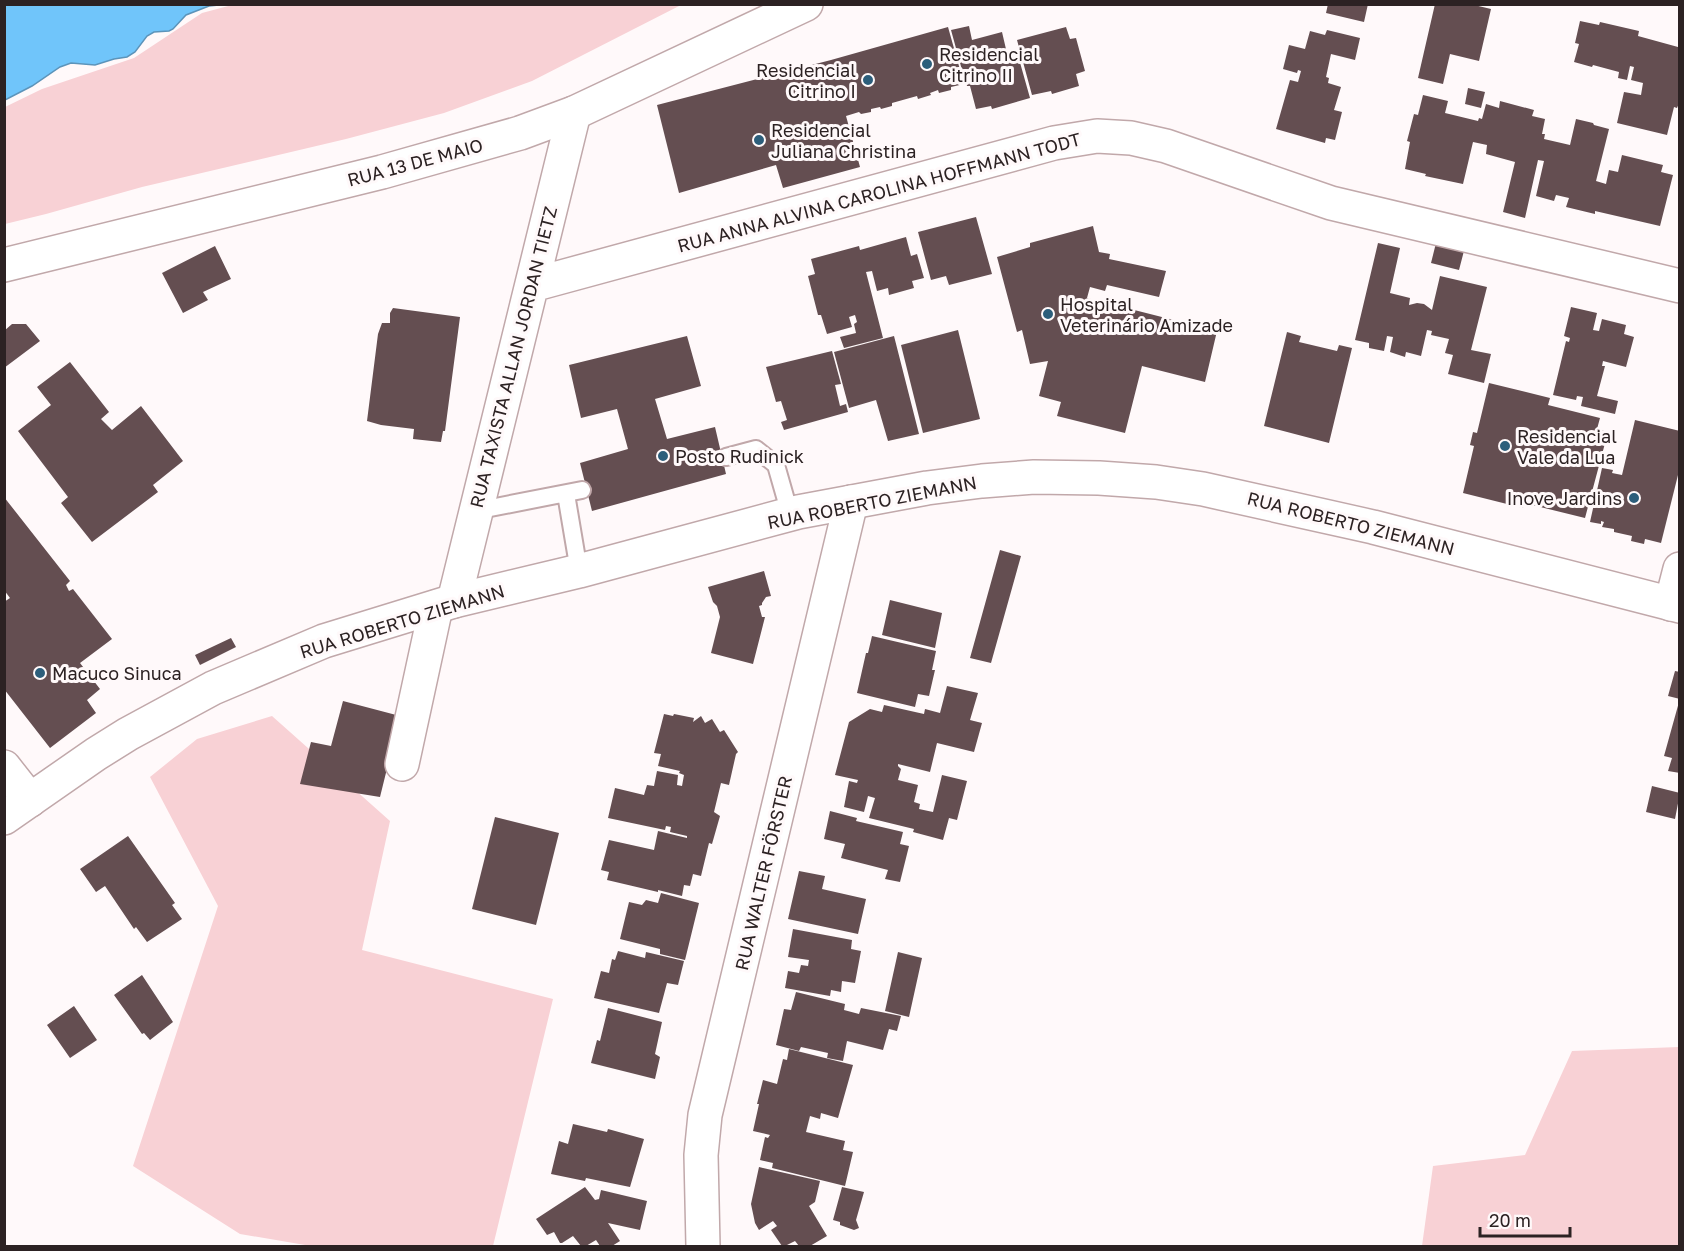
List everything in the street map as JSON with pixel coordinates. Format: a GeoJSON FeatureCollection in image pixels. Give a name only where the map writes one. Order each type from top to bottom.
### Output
{"type":"FeatureCollection","features":[{"type":"Feature","properties":{"kind":"street","name":"RUA 13 DE MAIO"},"geometry":{"type":"LineString","coordinates":[[4,265],[382,172],[511,136],[574,113],[806,4]]}},
{"type":"Feature","properties":{"kind":"street","name":"RUA TAXISTA ALLAN JORDAN TIETZ"},"geometry":{"type":"LineString","coordinates":[[402,764],[445,604],[475,511],[574,113]]}},
{"type":"Feature","properties":{"kind":"street","name":"RUA ANNA ALVINA CAROLINA HOFFMANN TODT"},"geometry":{"type":"LineString","coordinates":[[532,285],[1054,143],[1097,136],[1131,138],[1166,146],[1330,203],[1680,286]]}},
{"type":"Feature","properties":{"kind":"street","name":"RUA ROBERTO ZIEMANN"},"geometry":{"type":"LineString","coordinates":[[17,809],[128,734],[213,688],[324,640],[445,604],[579,571],[790,514],[927,488],[982,481],[1034,477],[1099,478],[1156,482],[1203,489],[1373,527],[1675,605]]}},
{"type":"Feature","properties":{"kind":"street","name":"RUA WALTER FÖRSTER"},"geometry":{"type":"LineString","coordinates":[[704,1246],[701,1155],[705,1115],[851,502]]}},
{"type":"Feature","properties":{"kind":"street"},"geometry":{"type":"LineString","coordinates":[[1675,605],[1680,569]]}},
{"type":"Feature","properties":{"kind":"street"},"geometry":{"type":"LineString","coordinates":[[4,767],[17,809]]}},
{"type":"Feature","properties":{"kind":"lane"},"geometry":{"type":"LineString","coordinates":[[726,457],[756,449],[776,465],[790,514]]}},
{"type":"Feature","properties":{"kind":"lane"},"geometry":{"type":"LineString","coordinates":[[475,511],[574,492],[579,571]]}},
{"type":"Feature","properties":{"kind":"shaded area"},"geometry":{"type":"Polygon","coordinates":[[[232,5],[681,5],[532,81],[444,113],[346,139],[142,187],[5,224],[5,107],[42,89],[134,58],[202,13],[232,5]]]}},
{"type":"Feature","properties":{"kind":"shaded area"},"geometry":{"type":"Polygon","coordinates":[[[272,716],[390,821],[362,950],[553,999],[493,1246],[311,1246],[240,1234],[133,1166],[218,906],[150,777],[197,739],[272,716]]]}},
{"type":"Feature","properties":{"kind":"shaded area"},"geometry":{"type":"Polygon","coordinates":[[[1679,1047],[1679,1246],[1422,1246],[1433,1166],[1525,1155],[1572,1051],[1679,1047]]]}},
{"type":"Feature","properties":{"kind":"water"},"geometry":{"type":"Polygon","coordinates":[[[5,4],[218,5],[186,15],[169,31],[154,32],[147,36],[135,52],[127,57],[95,65],[71,63],[60,67],[32,86],[5,100],[5,4]]]}},
{"type":"Feature","properties":{"kind":"building"},"geometry":{"type":"Polygon","coordinates":[[[1328,4],[1368,4],[1364,22],[1326,13],[1328,4]]]}},
{"type":"Feature","properties":{"kind":"building"},"geometry":{"type":"Polygon","coordinates":[[[1435,4],[1470,4],[1491,9],[1479,61],[1450,54],[1443,84],[1418,78],[1435,4]]]}},
{"type":"Feature","properties":{"kind":"building"},"geometry":{"type":"Polygon","coordinates":[[[1580,21],[1599,25],[1600,22],[1639,31],[1638,36],[1678,47],[1680,101],[1677,108],[1674,107],[1667,135],[1617,123],[1624,92],[1641,95],[1643,83],[1631,80],[1634,67],[1630,66],[1627,80],[1618,78],[1619,72],[1574,62],[1579,44],[1575,43],[1580,21]]]}},
{"type":"Feature","properties":{"kind":"building"},"geometry":{"type":"Polygon","coordinates":[[[969,26],[972,40],[1002,32],[1009,62],[1019,59],[1030,98],[992,109],[991,106],[976,109],[970,86],[967,86],[965,81],[951,30],[969,26]]]}},
{"type":"Feature","properties":{"kind":"building","name":"Residencial Juliana Christina"},"geometry":{"type":"Polygon","coordinates":[[[948,27],[964,84],[939,93],[938,90],[918,99],[917,96],[892,103],[892,106],[881,109],[880,107],[871,109],[871,112],[861,114],[859,112],[846,116],[860,167],[783,188],[776,165],[679,193],[657,105],[948,27]]]}},
{"type":"Feature","properties":{"kind":"building"},"geometry":{"type":"Polygon","coordinates":[[[1066,27],[1070,39],[1076,38],[1085,71],[1076,74],[1079,86],[1052,94],[1051,91],[1032,95],[1017,40],[1066,27]]]}},
{"type":"Feature","properties":{"kind":"building"},"geometry":{"type":"Polygon","coordinates":[[[1327,30],[1360,38],[1355,60],[1331,54],[1326,77],[1329,78],[1328,83],[1341,87],[1334,110],[1342,112],[1335,140],[1326,138],[1325,143],[1276,129],[1290,80],[1298,82],[1301,71],[1298,70],[1297,73],[1283,69],[1289,45],[1305,49],[1310,31],[1325,35],[1327,30]]]}},
{"type":"Feature","properties":{"kind":"building"},"geometry":{"type":"Polygon","coordinates":[[[1468,88],[1485,92],[1481,108],[1465,104],[1468,88]]]}},
{"type":"Feature","properties":{"kind":"building"},"geometry":{"type":"Polygon","coordinates":[[[1423,95],[1448,101],[1445,113],[1478,121],[1479,118],[1482,119],[1486,104],[1499,108],[1500,101],[1534,110],[1532,116],[1545,119],[1542,134],[1545,134],[1544,139],[1570,145],[1576,119],[1609,129],[1596,181],[1606,184],[1609,170],[1618,172],[1622,155],[1663,165],[1661,172],[1673,175],[1660,226],[1595,211],[1595,214],[1566,207],[1569,198],[1556,195],[1554,201],[1536,196],[1544,161],[1538,160],[1525,218],[1503,212],[1515,162],[1486,154],[1487,145],[1473,142],[1463,184],[1405,169],[1410,142],[1407,141],[1414,114],[1418,115],[1423,95]]]}},
{"type":"Feature","properties":{"kind":"building"},"geometry":{"type":"Polygon","coordinates":[[[976,217],[992,274],[949,285],[946,276],[931,280],[918,232],[976,217]]]}},
{"type":"Feature","properties":{"kind":"building"},"geometry":{"type":"Polygon","coordinates":[[[1093,226],[1099,252],[1110,254],[1109,259],[1166,271],[1159,297],[1107,285],[1105,291],[1090,287],[1087,298],[1217,331],[1205,382],[1142,366],[1125,433],[1057,416],[1061,402],[1039,396],[1048,361],[1030,364],[1022,330],[1017,332],[997,257],[1030,247],[1030,243],[1093,226]]]}},
{"type":"Feature","properties":{"kind":"building"},"geometry":{"type":"Polygon","coordinates":[[[906,237],[911,256],[917,254],[924,278],[912,281],[914,288],[889,295],[888,288],[877,291],[872,271],[866,272],[883,338],[844,348],[840,337],[856,333],[855,315],[849,317],[852,327],[827,334],[821,315],[818,315],[808,276],[815,274],[811,259],[859,246],[860,250],[906,237]]]}},
{"type":"Feature","properties":{"kind":"building"},"geometry":{"type":"Polygon","coordinates":[[[1437,239],[1465,247],[1459,270],[1431,263],[1437,239]]]}},
{"type":"Feature","properties":{"kind":"building"},"geometry":{"type":"Polygon","coordinates":[[[1378,243],[1400,248],[1390,293],[1410,298],[1409,305],[1424,304],[1432,310],[1440,276],[1487,287],[1471,350],[1491,354],[1484,383],[1448,374],[1453,355],[1445,353],[1449,339],[1431,335],[1432,331],[1427,330],[1421,356],[1406,352],[1405,357],[1390,352],[1393,337],[1387,336],[1384,351],[1369,348],[1369,343],[1355,340],[1378,243]]]}},
{"type":"Feature","properties":{"kind":"building"},"geometry":{"type":"Polygon","coordinates":[[[215,246],[231,279],[203,292],[208,300],[183,313],[162,273],[215,246]]]}},
{"type":"Feature","properties":{"kind":"building"},"geometry":{"type":"Polygon","coordinates":[[[1571,307],[1597,313],[1593,330],[1599,331],[1602,319],[1626,325],[1624,334],[1634,337],[1626,367],[1603,361],[1602,366],[1605,366],[1597,396],[1618,401],[1615,414],[1581,406],[1583,397],[1577,396],[1576,400],[1553,395],[1566,341],[1569,342],[1570,338],[1564,336],[1571,307]]]}},
{"type":"Feature","properties":{"kind":"building"},"geometry":{"type":"Polygon","coordinates":[[[393,308],[460,317],[445,431],[443,431],[441,442],[413,439],[414,429],[367,421],[378,334],[382,323],[390,323],[390,313],[393,308]]]}},
{"type":"Feature","properties":{"kind":"building"},"geometry":{"type":"Polygon","coordinates":[[[12,324],[26,324],[40,341],[4,368],[4,331],[12,324]]]}},
{"type":"Feature","properties":{"kind":"building"},"geometry":{"type":"Polygon","coordinates":[[[958,330],[980,419],[923,433],[901,345],[958,330]]]}},
{"type":"Feature","properties":{"kind":"building"},"geometry":{"type":"Polygon","coordinates":[[[1287,332],[1301,336],[1299,342],[1337,351],[1339,345],[1352,348],[1329,443],[1264,426],[1287,332]]]}},
{"type":"Feature","properties":{"kind":"building"},"geometry":{"type":"Polygon","coordinates":[[[687,336],[701,386],[655,399],[667,439],[715,427],[726,474],[592,511],[580,463],[628,449],[617,409],[581,418],[569,365],[687,336]]]}},
{"type":"Feature","properties":{"kind":"building"},"geometry":{"type":"Polygon","coordinates":[[[894,336],[919,434],[888,441],[876,400],[849,408],[834,352],[894,336]]]}},
{"type":"Feature","properties":{"kind":"building"},"geometry":{"type":"Polygon","coordinates":[[[832,351],[841,384],[835,385],[840,406],[846,404],[848,412],[784,430],[781,422],[787,420],[781,401],[776,402],[766,367],[832,351]]]}},
{"type":"Feature","properties":{"kind":"building"},"geometry":{"type":"Polygon","coordinates":[[[70,362],[109,412],[101,419],[112,430],[141,406],[183,461],[153,485],[158,492],[92,542],[61,503],[68,497],[18,431],[51,405],[37,387],[70,362]]]}},
{"type":"Feature","properties":{"kind":"building"},"geometry":{"type":"Polygon","coordinates":[[[1489,383],[1550,398],[1548,405],[1600,418],[1597,429],[1608,432],[1585,518],[1524,503],[1523,508],[1463,493],[1474,446],[1470,445],[1473,432],[1477,433],[1489,383]]]}},
{"type":"Feature","properties":{"kind":"building","name":"Inove Jardins"},"geometry":{"type":"Polygon","coordinates":[[[1635,420],[1680,431],[1680,467],[1661,543],[1645,539],[1644,544],[1631,541],[1632,536],[1602,527],[1604,522],[1601,521],[1601,524],[1590,522],[1602,468],[1622,475],[1635,420]]]}},
{"type":"Feature","properties":{"kind":"building"},"geometry":{"type":"Polygon","coordinates":[[[4,497],[70,581],[66,585],[69,591],[73,589],[112,639],[80,663],[100,689],[87,700],[96,713],[50,748],[4,689],[4,602],[10,598],[4,590],[4,497]]]}},
{"type":"Feature","properties":{"kind":"building"},"geometry":{"type":"Polygon","coordinates":[[[1000,550],[1021,556],[991,663],[970,658],[1000,550]]]}},
{"type":"Feature","properties":{"kind":"building"},"geometry":{"type":"Polygon","coordinates":[[[764,571],[771,596],[766,597],[759,606],[762,617],[765,617],[753,664],[711,653],[720,617],[708,587],[764,571]]]}},
{"type":"Feature","properties":{"kind":"building"},"geometry":{"type":"Polygon","coordinates":[[[890,600],[942,613],[935,648],[882,635],[890,600]]]}},
{"type":"Feature","properties":{"kind":"building"},"geometry":{"type":"Polygon","coordinates":[[[872,636],[936,651],[932,670],[935,670],[929,696],[918,694],[915,707],[857,693],[872,636]]]}},
{"type":"Feature","properties":{"kind":"building"},"geometry":{"type":"Polygon","coordinates":[[[231,638],[236,647],[200,665],[195,655],[231,638]]]}},
{"type":"Feature","properties":{"kind":"building"},"geometry":{"type":"Polygon","coordinates":[[[1675,671],[1680,672],[1680,699],[1668,696],[1675,671]]]}},
{"type":"Feature","properties":{"kind":"building"},"geometry":{"type":"Polygon","coordinates":[[[947,686],[978,693],[970,720],[982,723],[974,752],[937,743],[930,772],[898,764],[901,769],[898,780],[918,785],[914,802],[920,804],[919,809],[933,812],[942,775],[967,781],[957,820],[949,818],[943,840],[913,832],[914,829],[869,818],[875,798],[868,796],[864,812],[844,807],[849,781],[857,783],[858,780],[835,775],[849,722],[870,709],[882,712],[884,705],[924,714],[925,709],[940,713],[947,686]]]}},
{"type":"Feature","properties":{"kind":"building"},"geometry":{"type":"Polygon","coordinates":[[[343,701],[400,716],[380,797],[300,784],[311,742],[331,746],[343,701]]]}},
{"type":"Feature","properties":{"kind":"building"},"geometry":{"type":"Polygon","coordinates":[[[1679,702],[1680,773],[1668,771],[1672,758],[1664,756],[1679,702]]]}},
{"type":"Feature","properties":{"kind":"building"},"geometry":{"type":"Polygon","coordinates":[[[664,714],[694,718],[693,722],[701,716],[705,723],[712,719],[720,732],[724,730],[738,752],[729,785],[721,783],[714,812],[720,816],[712,844],[709,843],[701,876],[693,874],[690,886],[684,885],[682,896],[607,880],[609,872],[601,870],[609,840],[654,850],[658,831],[687,838],[687,836],[670,832],[671,827],[666,826],[665,830],[608,818],[615,788],[644,795],[647,785],[654,786],[657,771],[678,775],[677,785],[682,786],[684,775],[679,773],[680,771],[658,766],[661,754],[654,753],[664,714]]]}},
{"type":"Feature","properties":{"kind":"building"},"geometry":{"type":"Polygon","coordinates":[[[1652,786],[1680,793],[1675,819],[1646,812],[1652,786]]]}},
{"type":"Feature","properties":{"kind":"building"},"geometry":{"type":"Polygon","coordinates":[[[830,811],[857,818],[856,821],[903,832],[900,844],[909,846],[900,882],[885,879],[888,870],[841,858],[845,844],[824,839],[830,811]]]}},
{"type":"Feature","properties":{"kind":"building"},"geometry":{"type":"Polygon","coordinates":[[[495,817],[559,833],[536,925],[472,909],[495,817]]]}},
{"type":"Feature","properties":{"kind":"building"},"geometry":{"type":"Polygon","coordinates":[[[128,836],[175,903],[172,905],[182,919],[147,942],[136,927],[134,929],[105,886],[96,892],[80,869],[128,836]]]}},
{"type":"Feature","properties":{"kind":"building"},"geometry":{"type":"Polygon","coordinates":[[[799,871],[825,876],[822,889],[866,899],[858,934],[788,919],[799,871]]]}},
{"type":"Feature","properties":{"kind":"building"},"geometry":{"type":"Polygon","coordinates":[[[661,893],[699,903],[685,960],[660,954],[660,949],[620,939],[629,902],[642,905],[646,900],[658,903],[661,893]]]}},
{"type":"Feature","properties":{"kind":"building"},"geometry":{"type":"Polygon","coordinates":[[[793,929],[852,940],[851,949],[861,951],[855,983],[842,981],[841,992],[831,990],[830,996],[785,988],[788,971],[799,973],[801,965],[808,966],[809,960],[788,957],[793,929]]]}},
{"type":"Feature","properties":{"kind":"building"},"geometry":{"type":"Polygon","coordinates":[[[618,951],[645,958],[646,952],[684,961],[678,985],[667,983],[659,1013],[594,998],[601,971],[609,973],[612,959],[615,960],[618,951]]]}},
{"type":"Feature","properties":{"kind":"building"},"geometry":{"type":"Polygon","coordinates":[[[898,952],[922,958],[909,1017],[885,1011],[898,952]]]}},
{"type":"Feature","properties":{"kind":"building"},"geometry":{"type":"Polygon","coordinates":[[[142,975],[173,1022],[150,1040],[144,1033],[142,1034],[114,995],[142,975]]]}},
{"type":"Feature","properties":{"kind":"building"},"geometry":{"type":"Polygon","coordinates":[[[796,992],[845,1004],[844,1010],[859,1014],[861,1008],[901,1016],[897,1031],[889,1029],[883,1050],[847,1041],[843,1061],[827,1058],[828,1053],[801,1047],[799,1051],[776,1045],[784,1009],[791,1010],[796,992]]]}},
{"type":"Feature","properties":{"kind":"building"},"geometry":{"type":"Polygon","coordinates":[[[74,1006],[97,1040],[70,1058],[47,1025],[74,1006]]]}},
{"type":"Feature","properties":{"kind":"building"},"geometry":{"type":"Polygon","coordinates":[[[608,1008],[662,1022],[655,1054],[660,1057],[655,1079],[591,1063],[597,1040],[600,1041],[608,1008]]]}},
{"type":"Feature","properties":{"kind":"building"},"geometry":{"type":"Polygon","coordinates":[[[789,1049],[853,1065],[838,1118],[821,1113],[820,1119],[810,1116],[806,1132],[845,1141],[843,1150],[853,1152],[845,1186],[772,1168],[773,1163],[760,1160],[765,1137],[768,1138],[770,1135],[753,1131],[763,1080],[777,1084],[783,1059],[787,1060],[789,1049]]]}},
{"type":"Feature","properties":{"kind":"building"},"geometry":{"type":"Polygon","coordinates":[[[573,1124],[607,1132],[608,1129],[644,1139],[630,1187],[551,1174],[559,1141],[568,1144],[573,1124]]]}},
{"type":"Feature","properties":{"kind":"building"},"geometry":{"type":"Polygon","coordinates":[[[759,1167],[820,1181],[815,1202],[809,1206],[827,1236],[810,1246],[799,1246],[795,1241],[782,1246],[771,1230],[777,1226],[773,1221],[759,1230],[751,1204],[759,1167]]]}},
{"type":"Feature","properties":{"kind":"building"},"geometry":{"type":"Polygon","coordinates":[[[585,1187],[595,1200],[599,1199],[601,1190],[647,1201],[640,1230],[608,1223],[620,1241],[612,1246],[600,1246],[596,1240],[586,1246],[581,1246],[573,1236],[560,1243],[554,1232],[547,1235],[536,1219],[585,1187]]]}},
{"type":"Feature","properties":{"kind":"building"},"geometry":{"type":"Polygon","coordinates":[[[842,1187],[864,1192],[856,1220],[859,1228],[854,1230],[833,1220],[842,1187]]]}},
{"type":"Feature","properties":{"kind":"place","name":"Residencial Citrino II"},"geometry":{"type":"Point","coordinates":[927,64]}},
{"type":"Feature","properties":{"kind":"place","name":"Residencial Citrino I"},"geometry":{"type":"Point","coordinates":[868,80]}},
{"type":"Feature","properties":{"kind":"place","name":"Residencial Juliana Christina"},"geometry":{"type":"Point","coordinates":[759,140]}},
{"type":"Feature","properties":{"kind":"place","name":"Hospital Veterinário Amizade"},"geometry":{"type":"Point","coordinates":[1048,314]}},
{"type":"Feature","properties":{"kind":"place","name":"Residencial Vale da Lua"},"geometry":{"type":"Point","coordinates":[1505,446]}},
{"type":"Feature","properties":{"kind":"place","name":"Posto Rudinick"},"geometry":{"type":"Point","coordinates":[663,456]}},
{"type":"Feature","properties":{"kind":"place","name":"Inove Jardins"},"geometry":{"type":"Point","coordinates":[1634,498]}},
{"type":"Feature","properties":{"kind":"place","name":"Macuco Sinuca"},"geometry":{"type":"Point","coordinates":[40,673]}}]}
